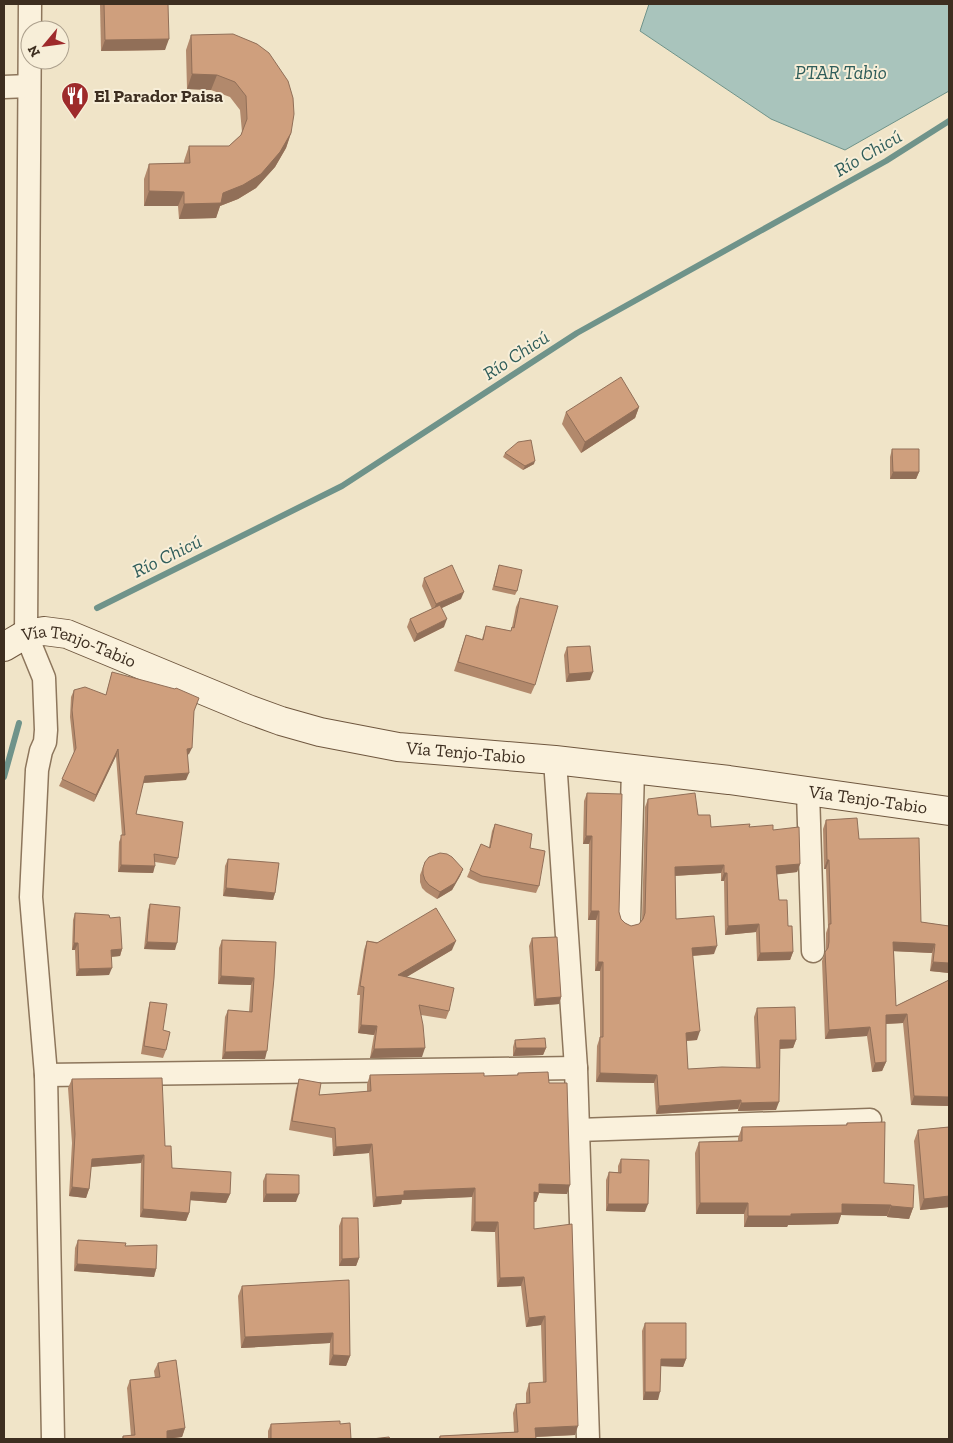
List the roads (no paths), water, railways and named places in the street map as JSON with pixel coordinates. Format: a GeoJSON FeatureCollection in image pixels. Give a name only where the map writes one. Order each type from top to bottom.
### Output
{"type":"FeatureCollection","features":[{"type":"Feature","properties":{"kind":"main road","name":"Vía Tenjo-Tabio"},"geometry":{"type":"LineString","coordinates":[[15,640],[44,632],[67,634],[281,721],[320,732],[398,747],[555,760],[633,769],[949,812]]}},
{"type":"Feature","properties":{"kind":"street"},"geometry":{"type":"LineString","coordinates":[[30,4],[15,640],[44,678],[46,730],[38,770],[31,897],[46,1075],[53,1439]]}},
{"type":"Feature","properties":{"kind":"street"},"geometry":{"type":"LineString","coordinates":[[4,86],[29,86]]}},
{"type":"Feature","properties":{"kind":"street"},"geometry":{"type":"LineString","coordinates":[[555,760],[576,1068],[588,1439]]}},
{"type":"Feature","properties":{"kind":"street"},"geometry":{"type":"LineString","coordinates":[[629,921],[633,769]]}},
{"type":"Feature","properties":{"kind":"street"},"geometry":{"type":"LineString","coordinates":[[808,792],[813,951]]}},
{"type":"Feature","properties":{"kind":"street"},"geometry":{"type":"LineString","coordinates":[[46,1075],[576,1068]]}},
{"type":"Feature","properties":{"kind":"street"},"geometry":{"type":"LineString","coordinates":[[578,1130],[870,1120]]}},
{"type":"Feature","properties":{"kind":"water","name":"PTAR Tabio"},"geometry":{"type":"Polygon","coordinates":[[[649,4],[949,4],[949,91],[845,150],[771,119],[640,31],[649,4]]]}},
{"type":"Feature","properties":{"kind":"waterway","name":"Río Chicú"},"geometry":{"type":"LineString","coordinates":[[97,608],[342,486],[577,333],[886,161],[949,121]]}},
{"type":"Feature","properties":{"kind":"waterway","name":"Río Chicú"},"geometry":{"type":"LineString","coordinates":[[4,777],[19,723]]}},
{"type":"Feature","properties":{"kind":"place","name":"El Parador Paisa"},"geometry":{"type":"Point","coordinates":[75,120]}}]}
